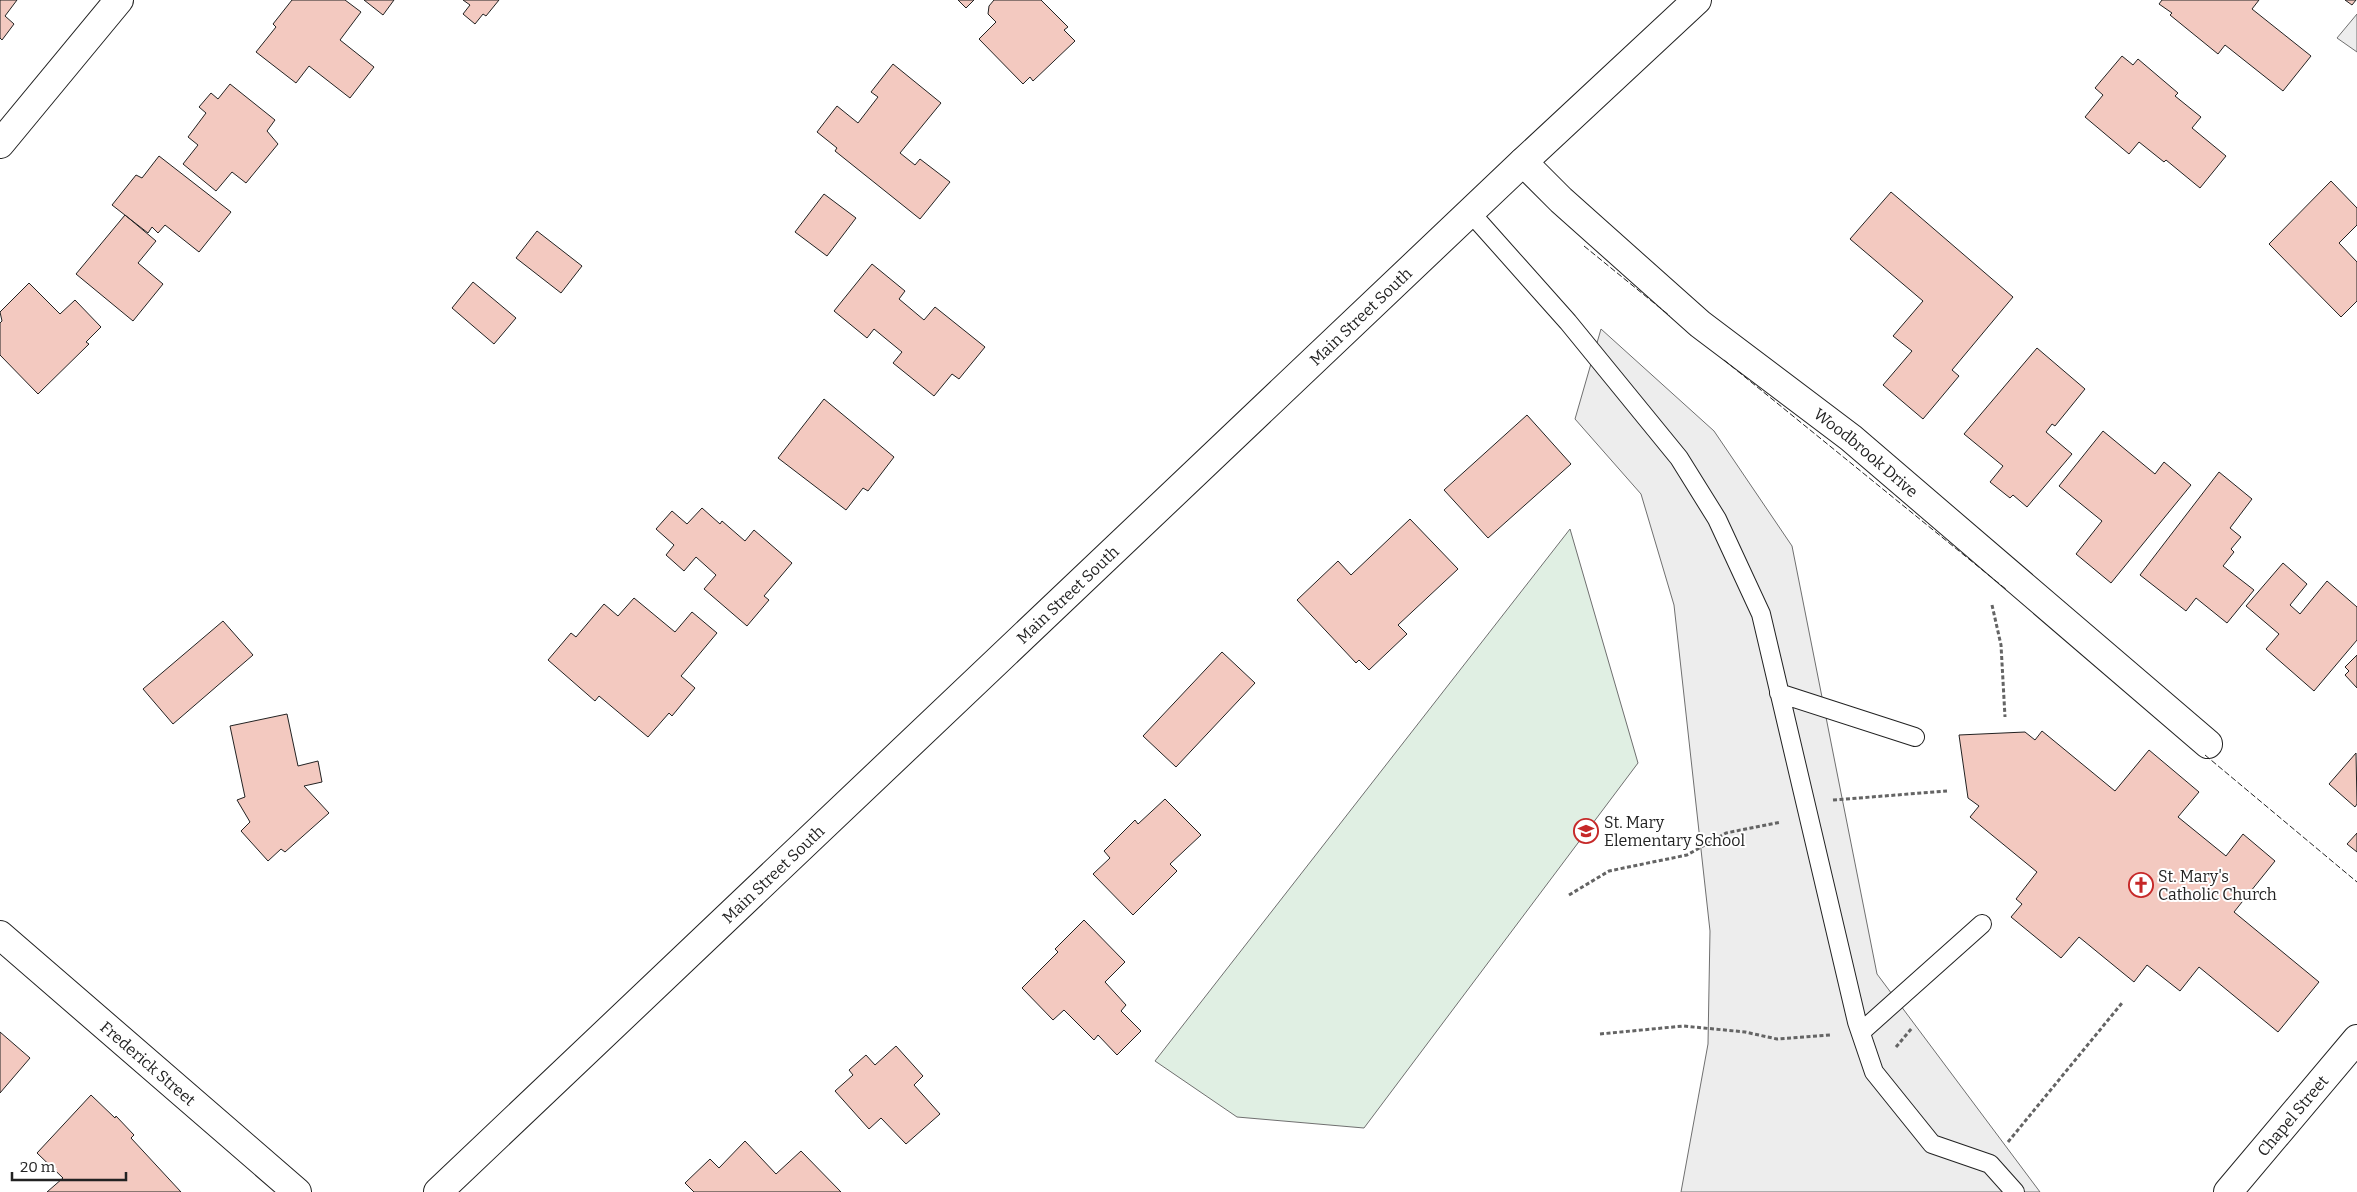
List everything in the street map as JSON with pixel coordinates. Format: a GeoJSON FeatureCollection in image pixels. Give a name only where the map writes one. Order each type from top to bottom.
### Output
{"type":"FeatureCollection","features":[{"type":"Feature","properties":{"kind":"main road"},"geometry":{"type":"LineString","coordinates":[[0,144],[119,0]]}},
{"type":"Feature","properties":{"kind":"main road","name":"Main Street South"},"geometry":{"type":"LineString","coordinates":[[438,1192],[1470,212],[1697,0]]}},
{"type":"Feature","properties":{"kind":"main road","name":"Woodbrook Drive"},"geometry":{"type":"LineString","coordinates":[[1523,162],[1555,195],[1700,324],[1851,438],[2208,744]]}},
{"type":"Feature","properties":{"kind":"main road","name":"Frederick Street"},"geometry":{"type":"LineString","coordinates":[[0,935],[297,1192]]}},
{"type":"Feature","properties":{"kind":"main road","name":"Chapel Street"},"geometry":{"type":"LineString","coordinates":[[2228,1192],[2357,1039]]}},
{"type":"Feature","properties":{"kind":"lane"},"geometry":{"type":"LineString","coordinates":[[1470,212],[1568,322],[1679,458],[1717,519],[1761,614],[1861,1032],[1874,1072],[1932,1144],[1990,1164],[2015,1192]]}},
{"type":"Feature","properties":{"kind":"lane"},"geometry":{"type":"LineString","coordinates":[[1779,693],[1915,737]]}},
{"type":"Feature","properties":{"kind":"lane"},"geometry":{"type":"LineString","coordinates":[[1861,1032],[1982,924]]}},
{"type":"Feature","properties":{"kind":"path"},"geometry":{"type":"LineString","coordinates":[[1989,597],[1996,615],[2001,645],[2005,717]]}},
{"type":"Feature","properties":{"kind":"path"},"geometry":{"type":"LineString","coordinates":[[1569,895],[1609,871],[1687,855],[1726,833],[1790,820],[1805,802],[1947,791]]}},
{"type":"Feature","properties":{"kind":"path"},"geometry":{"type":"LineString","coordinates":[[1990,1164],[2122,1004]]}},
{"type":"Feature","properties":{"kind":"path"},"geometry":{"type":"LineString","coordinates":[[1600,1034],[1683,1026],[1744,1032],[1777,1039],[1861,1032]]}},
{"type":"Feature","properties":{"kind":"green space"},"geometry":{"type":"Polygon","coordinates":[[[1570,529],[1638,763],[1364,1128],[1237,1117],[1155,1061],[1570,529]]]}},
{"type":"Feature","properties":{"kind":"shaded area"},"geometry":{"type":"Polygon","coordinates":[[[2357,14],[2357,52],[2337,38],[2357,14]]]}},
{"type":"Feature","properties":{"kind":"shaded area"},"geometry":{"type":"Polygon","coordinates":[[[1601,329],[1714,431],[1792,546],[1877,974],[2040,1192],[1681,1192],[1708,1044],[1710,931],[1674,605],[1641,494],[1575,419],[1601,329]]]}},
{"type":"Feature","properties":{"kind":"building"},"geometry":{"type":"Polygon","coordinates":[[[0,0],[17,0],[5,16],[14,24],[2,40],[0,38],[0,0]]]}},
{"type":"Feature","properties":{"kind":"building"},"geometry":{"type":"Polygon","coordinates":[[[292,0],[345,0],[361,12],[340,40],[374,67],[350,98],[309,66],[296,83],[256,52],[276,27],[273,24],[292,0]]]}},
{"type":"Feature","properties":{"kind":"building"},"geometry":{"type":"Polygon","coordinates":[[[364,0],[394,0],[383,15],[364,0]]]}},
{"type":"Feature","properties":{"kind":"building"},"geometry":{"type":"Polygon","coordinates":[[[463,0],[499,0],[486,16],[483,14],[475,24],[463,14],[470,5],[463,0]]]}},
{"type":"Feature","properties":{"kind":"building"},"geometry":{"type":"Polygon","coordinates":[[[958,0],[974,0],[966,8],[958,0]]]}},
{"type":"Feature","properties":{"kind":"building"},"geometry":{"type":"Polygon","coordinates":[[[994,0],[1041,0],[1068,27],[1064,30],[1075,41],[1033,81],[1030,77],[1023,84],[979,39],[996,22],[988,14],[989,6],[994,0]]]}},
{"type":"Feature","properties":{"kind":"building"},"geometry":{"type":"Polygon","coordinates":[[[2162,0],[2259,0],[2252,9],[2311,56],[2283,91],[2225,45],[2218,54],[2170,15],[2172,13],[2159,4],[2162,0]]]}},
{"type":"Feature","properties":{"kind":"building"},"geometry":{"type":"Polygon","coordinates":[[[2345,0],[2356,0],[2352,5],[2345,0]]]}},
{"type":"Feature","properties":{"kind":"building"},"geometry":{"type":"Polygon","coordinates":[[[2122,56],[2133,65],[2138,59],[2178,93],[2175,96],[2201,117],[2192,128],[2226,156],[2200,188],[2166,160],[2164,162],[2139,142],[2129,154],[2085,117],[2103,95],[2095,88],[2122,56]]]}},
{"type":"Feature","properties":{"kind":"building"},"geometry":{"type":"Polygon","coordinates":[[[893,64],[941,103],[900,153],[915,165],[920,159],[950,182],[920,219],[835,151],[837,148],[817,132],[837,106],[858,123],[878,97],[871,92],[893,64]]]}},
{"type":"Feature","properties":{"kind":"building"},"geometry":{"type":"Polygon","coordinates":[[[230,84],[275,120],[267,131],[278,144],[246,183],[232,172],[216,191],[183,164],[198,145],[188,137],[206,113],[199,107],[211,93],[218,99],[230,84]]]}},
{"type":"Feature","properties":{"kind":"building"},"geometry":{"type":"Polygon","coordinates":[[[159,156],[231,212],[199,252],[165,225],[158,233],[152,227],[148,233],[112,205],[136,175],[142,178],[159,156]]]}},
{"type":"Feature","properties":{"kind":"building"},"geometry":{"type":"Polygon","coordinates":[[[2331,181],[2357,208],[2357,225],[2339,243],[2357,262],[2357,301],[2341,317],[2269,244],[2331,181]]]}},
{"type":"Feature","properties":{"kind":"building"},"geometry":{"type":"Polygon","coordinates":[[[1891,192],[2013,297],[1952,370],[1959,376],[1923,419],[1883,385],[1912,351],[1893,336],[1923,301],[1850,239],[1891,192]]]}},
{"type":"Feature","properties":{"kind":"building"},"geometry":{"type":"Polygon","coordinates":[[[824,194],[856,218],[827,256],[795,232],[824,194]]]}},
{"type":"Feature","properties":{"kind":"building"},"geometry":{"type":"Polygon","coordinates":[[[125,215],[156,241],[138,263],[163,284],[133,321],[76,274],[125,215]]]}},
{"type":"Feature","properties":{"kind":"building"},"geometry":{"type":"Polygon","coordinates":[[[537,231],[582,266],[561,293],[516,258],[537,231]]]}},
{"type":"Feature","properties":{"kind":"building"},"geometry":{"type":"Polygon","coordinates":[[[872,264],[905,291],[899,299],[924,320],[935,307],[985,347],[959,379],[952,374],[934,396],[893,363],[902,352],[874,329],[867,338],[834,311],[872,264]]]}},
{"type":"Feature","properties":{"kind":"building"},"geometry":{"type":"Polygon","coordinates":[[[473,282],[516,318],[494,344],[452,308],[473,282]]]}},
{"type":"Feature","properties":{"kind":"building"},"geometry":{"type":"Polygon","coordinates":[[[29,283],[60,314],[75,300],[101,327],[86,342],[89,344],[38,394],[0,355],[0,323],[2,321],[0,312],[29,283]]]}},
{"type":"Feature","properties":{"kind":"building"},"geometry":{"type":"Polygon","coordinates":[[[2037,348],[2085,389],[2055,426],[2052,424],[2046,432],[2072,454],[2027,507],[2013,495],[2010,498],[1990,482],[2003,466],[1964,434],[2037,348]]]}},
{"type":"Feature","properties":{"kind":"building"},"geometry":{"type":"Polygon","coordinates":[[[824,399],[894,457],[868,491],[863,488],[846,510],[778,458],[824,399]]]}},
{"type":"Feature","properties":{"kind":"building"},"geometry":{"type":"Polygon","coordinates":[[[1527,415],[1571,464],[1488,538],[1444,490],[1527,415]]]}},
{"type":"Feature","properties":{"kind":"building"},"geometry":{"type":"Polygon","coordinates":[[[2103,431],[2155,474],[2164,462],[2191,485],[2111,583],[2076,554],[2102,521],[2059,486],[2103,431]]]}},
{"type":"Feature","properties":{"kind":"building"},"geometry":{"type":"Polygon","coordinates":[[[2219,472],[2252,499],[2230,528],[2241,537],[2231,549],[2234,552],[2223,566],[2254,590],[2227,623],[2196,598],[2186,611],[2140,575],[2219,472]]]}},
{"type":"Feature","properties":{"kind":"building"},"geometry":{"type":"Polygon","coordinates":[[[702,508],[720,524],[722,521],[745,541],[754,530],[792,563],[764,596],[769,600],[747,626],[704,589],[716,575],[696,557],[684,571],[666,555],[674,545],[656,529],[672,511],[687,524],[702,508]]]}},
{"type":"Feature","properties":{"kind":"building"},"geometry":{"type":"Polygon","coordinates":[[[1410,519],[1458,569],[1398,625],[1407,634],[1369,670],[1359,660],[1356,663],[1297,600],[1338,561],[1351,575],[1410,519]]]}},
{"type":"Feature","properties":{"kind":"building"},"geometry":{"type":"Polygon","coordinates":[[[2283,563],[2307,584],[2290,605],[2300,614],[2327,581],[2357,607],[2357,640],[2314,691],[2266,649],[2279,634],[2246,606],[2283,563]]]}},
{"type":"Feature","properties":{"kind":"building"},"geometry":{"type":"Polygon","coordinates":[[[634,598],[675,632],[692,612],[717,633],[681,676],[695,688],[672,716],[669,713],[648,737],[599,696],[595,701],[548,660],[571,633],[576,637],[604,604],[618,616],[634,598]]]}},
{"type":"Feature","properties":{"kind":"building"},"geometry":{"type":"Polygon","coordinates":[[[223,621],[253,655],[173,724],[143,689],[223,621]]]}},
{"type":"Feature","properties":{"kind":"building"},"geometry":{"type":"Polygon","coordinates":[[[1222,652],[1255,683],[1176,767],[1143,736],[1222,652]]]}},
{"type":"Feature","properties":{"kind":"building"},"geometry":{"type":"Polygon","coordinates":[[[2357,655],[2357,688],[2345,675],[2349,671],[2345,667],[2357,655]]]}},
{"type":"Feature","properties":{"kind":"building"},"geometry":{"type":"Polygon","coordinates":[[[287,714],[298,766],[318,761],[322,782],[304,786],[329,813],[285,852],[281,849],[268,861],[241,831],[250,822],[237,800],[245,797],[230,726],[287,714]]]}},
{"type":"Feature","properties":{"kind":"building","name":"St. Mary's Catholic Church"},"geometry":{"type":"Polygon","coordinates":[[[2042,731],[2115,791],[2149,750],[2199,792],[2178,817],[2226,856],[2243,834],[2275,861],[2234,912],[2319,982],[2278,1032],[2199,967],[2180,991],[2147,965],[2134,982],[2079,937],[2061,958],[2011,917],[2022,904],[2016,899],[2037,872],[1970,817],[1979,806],[1968,798],[1959,735],[2025,732],[2035,740],[2042,731]]]}},
{"type":"Feature","properties":{"kind":"building"},"geometry":{"type":"Polygon","coordinates":[[[2356,753],[2357,804],[2355,807],[2329,784],[2356,753]]]}},
{"type":"Feature","properties":{"kind":"building"},"geometry":{"type":"Polygon","coordinates":[[[1165,799],[1201,835],[1170,864],[1177,871],[1133,915],[1093,874],[1110,858],[1104,851],[1135,820],[1138,824],[1165,799]]]}},
{"type":"Feature","properties":{"kind":"building"},"geometry":{"type":"Polygon","coordinates":[[[2357,833],[2357,852],[2347,844],[2357,833]]]}},
{"type":"Feature","properties":{"kind":"building"},"geometry":{"type":"Polygon","coordinates":[[[1084,920],[1125,962],[1105,982],[1126,1005],[1121,1011],[1141,1031],[1117,1055],[1098,1035],[1094,1040],[1064,1010],[1053,1020],[1022,988],[1058,952],[1055,949],[1084,920]]]}},
{"type":"Feature","properties":{"kind":"building"},"geometry":{"type":"Polygon","coordinates":[[[0,1032],[30,1058],[0,1093],[0,1032]]]}},
{"type":"Feature","properties":{"kind":"building"},"geometry":{"type":"Polygon","coordinates":[[[896,1046],[923,1076],[914,1085],[940,1114],[906,1144],[881,1118],[869,1129],[835,1091],[853,1075],[849,1070],[866,1055],[875,1065],[896,1046]]]}},
{"type":"Feature","properties":{"kind":"building"},"geometry":{"type":"Polygon","coordinates":[[[91,1095],[115,1118],[116,1116],[134,1135],[131,1138],[181,1192],[47,1192],[63,1178],[37,1153],[91,1095]]]}},
{"type":"Feature","properties":{"kind":"building"},"geometry":{"type":"Polygon","coordinates":[[[745,1141],[776,1174],[801,1151],[841,1192],[694,1192],[685,1183],[710,1159],[719,1168],[745,1141]]]}},
{"type":"Feature","properties":{"kind":"fence"},"geometry":{"type":"LineString","coordinates":[[1584,246],[1670,316]]}},
{"type":"Feature","properties":{"kind":"fence"},"geometry":{"type":"LineString","coordinates":[[1724,360],[2007,590]]}},
{"type":"Feature","properties":{"kind":"fence"},"geometry":{"type":"LineString","coordinates":[[2205,755],[2357,882]]}},
{"type":"Feature","properties":{"kind":"place","name":"St. Mary Elementary School"},"geometry":{"type":"Point","coordinates":[1586,831]}},
{"type":"Feature","properties":{"kind":"place","name":"St. Mary's Catholic Church"},"geometry":{"type":"Point","coordinates":[2141,885]}}]}
